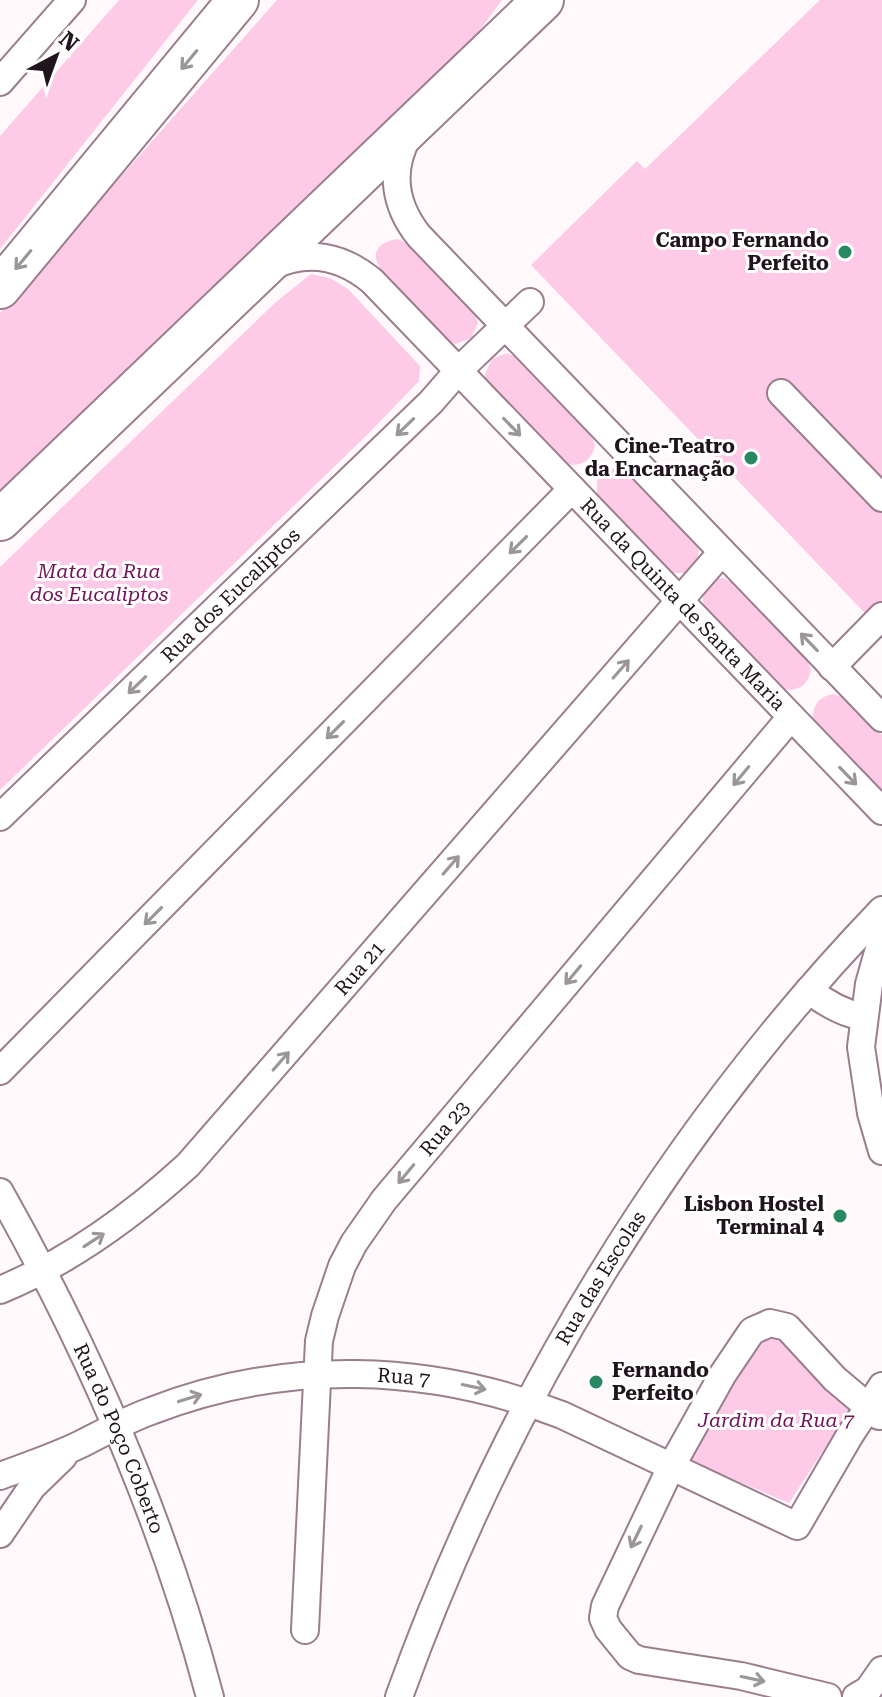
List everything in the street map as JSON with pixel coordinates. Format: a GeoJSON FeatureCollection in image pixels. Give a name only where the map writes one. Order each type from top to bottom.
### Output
{"type":"FeatureCollection","features":[{"type":"Feature","properties":{"kind":"highway"},"geometry":{"type":"LineString","coordinates":[[0,288],[238,0]]}},
{"type":"Feature","properties":{"kind":"highway"},"geometry":{"type":"LineString","coordinates":[[0,520],[543,0]]}},
{"type":"Feature","properties":{"kind":"street"},"geometry":{"type":"LineString","coordinates":[[0,82],[72,0]]}},
{"type":"Feature","properties":{"kind":"street"},"geometry":{"type":"LineString","coordinates":[[420,120],[402,146],[397,194],[401,209],[419,236],[882,718]]}},
{"type":"Feature","properties":{"kind":"street","name":"Rua da Quinta de Santa Maria"},"geometry":{"type":"LineString","coordinates":[[256,278],[269,268],[298,257],[314,256],[346,263],[372,281],[882,811]]}},
{"type":"Feature","properties":{"kind":"street","name":"Rua dos Eucaliptos"},"geometry":{"type":"LineString","coordinates":[[0,817],[436,397],[458,371],[530,302]]}},
{"type":"Feature","properties":{"kind":"street"},"geometry":{"type":"LineString","coordinates":[[781,393],[882,498]]}},
{"type":"Feature","properties":{"kind":"street"},"geometry":{"type":"LineString","coordinates":[[0,1071],[572,489]]}},
{"type":"Feature","properties":{"kind":"street","name":"Rua 21"},"geometry":{"type":"LineString","coordinates":[[0,1290],[43,1270],[123,1220],[157,1194],[198,1155],[722,552]]}},
{"type":"Feature","properties":{"kind":"street"},"geometry":{"type":"LineString","coordinates":[[832,667],[882,616]]}},
{"type":"Feature","properties":{"kind":"street","name":"Rua 23"},"geometry":{"type":"LineString","coordinates":[[305,1630],[319,1341],[342,1266],[368,1220],[791,717]]}},
{"type":"Feature","properties":{"kind":"street"},"geometry":{"type":"LineString","coordinates":[[880,921],[863,1017],[861,1047],[871,1113],[882,1151]]}},
{"type":"Feature","properties":{"kind":"street","name":"Rua das Escolas"},"geometry":{"type":"LineString","coordinates":[[399,1697],[448,1571],[528,1402],[577,1313],[659,1185],[749,1062],[809,990],[880,921]]}},
{"type":"Feature","properties":{"kind":"street"},"geometry":{"type":"LineString","coordinates":[[809,990],[840,1009],[863,1017]]}},
{"type":"Feature","properties":{"kind":"street","name":"Rua do Poço Coberto"},"geometry":{"type":"LineString","coordinates":[[0,1192],[43,1270],[117,1425],[174,1577],[210,1697]]}},
{"type":"Feature","properties":{"kind":"street"},"geometry":{"type":"LineString","coordinates":[[828,1697],[741,1676],[639,1660],[630,1656],[608,1629],[603,1618],[605,1606],[671,1467],[747,1336],[762,1325],[787,1327],[835,1379],[877,1404]]}},
{"type":"Feature","properties":{"kind":"street","name":"Rua 7"},"geometry":{"type":"LineString","coordinates":[[0,1476],[81,1444],[153,1410],[222,1388],[259,1380],[374,1373],[412,1376],[488,1390],[528,1402],[562,1415],[797,1526],[877,1404]]}},
{"type":"Feature","properties":{"kind":"street"},"geometry":{"type":"LineString","coordinates":[[0,1534],[32,1487],[81,1444]]}},
{"type":"Feature","properties":{"kind":"street"},"geometry":{"type":"LineString","coordinates":[[856,1697],[868,1690],[882,1670]]}},
{"type":"Feature","properties":{"kind":"green space"},"geometry":{"type":"Polygon","coordinates":[[[119,0],[198,0],[0,249],[0,136],[119,0]]]}},
{"type":"Feature","properties":{"kind":"green space"},"geometry":{"type":"Polygon","coordinates":[[[277,0],[502,0],[477,34],[0,495],[0,313],[277,0]]]}},
{"type":"Feature","properties":{"kind":"green space"},"geometry":{"type":"Polygon","coordinates":[[[820,0],[882,0],[882,631],[531,265],[637,161],[645,169],[820,0]]]}},
{"type":"Feature","properties":{"kind":"green space"},"geometry":{"type":"Polygon","coordinates":[[[397,239],[417,251],[467,303],[478,323],[471,338],[456,344],[443,337],[386,278],[376,259],[377,251],[383,244],[397,239]]]}},
{"type":"Feature","properties":{"kind":"green space","name":"Mata da Rua dos Eucaliptos"},"geometry":{"type":"Polygon","coordinates":[[[311,274],[330,278],[348,289],[420,366],[419,381],[0,790],[0,567],[276,302],[311,274]]]}},
{"type":"Feature","properties":{"kind":"green space"},"geometry":{"type":"Polygon","coordinates":[[[507,353],[522,360],[589,430],[595,445],[585,462],[566,464],[487,382],[485,374],[492,359],[507,353]]]}},
{"type":"Feature","properties":{"kind":"green space"},"geometry":{"type":"Polygon","coordinates":[[[617,468],[632,474],[699,546],[698,562],[687,573],[671,573],[597,496],[597,481],[609,469],[617,468]]]}},
{"type":"Feature","properties":{"kind":"green space"},"geometry":{"type":"Polygon","coordinates":[[[723,578],[737,584],[805,655],[811,670],[801,687],[782,689],[703,607],[703,591],[715,579],[723,578]]]}},
{"type":"Feature","properties":{"kind":"green space"},"geometry":{"type":"Polygon","coordinates":[[[834,694],[849,700],[882,735],[882,795],[814,722],[817,703],[834,694]]]}},
{"type":"Feature","properties":{"kind":"green space","name":"Jardim da Rua 7"},"geometry":{"type":"Polygon","coordinates":[[[771,1334],[785,1338],[851,1408],[789,1503],[688,1460],[752,1348],[771,1334]]]}},
{"type":"Feature","properties":{"kind":"place","name":"Campo Fernando Perfeito"},"geometry":{"type":"Point","coordinates":[845,252]}},
{"type":"Feature","properties":{"kind":"place","name":"Cine-Teatro da Encarnação"},"geometry":{"type":"Point","coordinates":[751,458]}},
{"type":"Feature","properties":{"kind":"place","name":"Lisbon Hostel Terminal 4"},"geometry":{"type":"Point","coordinates":[840,1216]}},
{"type":"Feature","properties":{"kind":"place","name":"Fernando Perfeito"},"geometry":{"type":"Point","coordinates":[596,1382]}}]}
